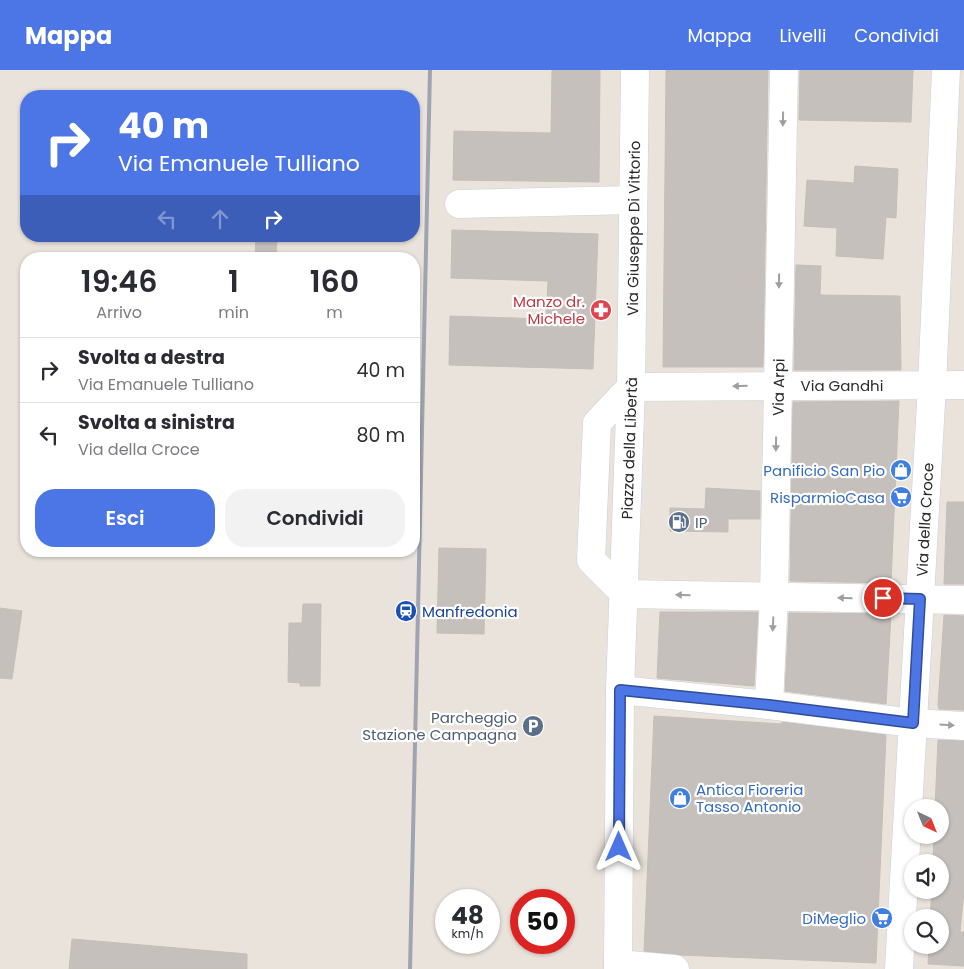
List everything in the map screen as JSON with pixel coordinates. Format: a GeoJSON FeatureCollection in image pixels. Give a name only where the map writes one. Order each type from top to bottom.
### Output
{"type":"FeatureCollection","features":[{"type":"Feature","properties":{"kind":"street","name":"Via Giuseppe Di Vittorio"},"geometry":{"type":"LineString","coordinates":[[631,387],[635,70]]}},
{"type":"Feature","properties":{"kind":"street","name":"Via Arpi"},"geometry":{"type":"LineString","coordinates":[[769,705],[774,596],[784,70]]}},
{"type":"Feature","properties":{"kind":"street","name":"Via della Croce"},"geometry":{"type":"LineString","coordinates":[[899,969],[932,385],[946,70]]}},
{"type":"Feature","properties":{"kind":"street"},"geometry":{"type":"LineString","coordinates":[[458,204],[633,200]]}},
{"type":"Feature","properties":{"kind":"street","name":"Via Gandhi"},"geometry":{"type":"LineString","coordinates":[[631,387],[964,385]]}},
{"type":"Feature","properties":{"kind":"street","name":"Piazza della Libertà"},"geometry":{"type":"LineString","coordinates":[[618,967],[620,690],[625,594],[631,387]]}},
{"type":"Feature","properties":{"kind":"street"},"geometry":{"type":"LineString","coordinates":[[625,594],[964,600]]}},
{"type":"Feature","properties":{"kind":"street"},"geometry":{"type":"LineString","coordinates":[[620,690],[769,705],[913,723],[964,726]]}},
{"type":"Feature","properties":{"kind":"street"},"geometry":{"type":"LineString","coordinates":[[618,967],[675,969]]}},
{"type":"Feature","properties":{"kind":"building"},"geometry":{"type":"Polygon","coordinates":[[[552,70],[600,70],[599,182],[453,180],[454,131],[551,133],[552,70]]]}},
{"type":"Feature","properties":{"kind":"building"},"geometry":{"type":"Polygon","coordinates":[[[666,70],[768,70],[763,367],[663,367],[666,70]]]}},
{"type":"Feature","properties":{"kind":"building"},"geometry":{"type":"Polygon","coordinates":[[[800,70],[913,70],[911,122],[799,120],[800,70]]]}},
{"type":"Feature","properties":{"kind":"building"},"geometry":{"type":"Polygon","coordinates":[[[855,166],[898,169],[896,218],[886,217],[883,259],[836,256],[837,228],[804,226],[807,180],[854,183],[855,166]]]}},
{"type":"Feature","properties":{"kind":"building"},"geometry":{"type":"Polygon","coordinates":[[[452,230],[598,234],[593,369],[449,365],[450,316],[546,319],[548,281],[451,278],[452,230]]]}},
{"type":"Feature","properties":{"kind":"building"},"geometry":{"type":"Polygon","coordinates":[[[256,242],[277,242],[276,252],[255,252],[256,242]]]}},
{"type":"Feature","properties":{"kind":"building"},"geometry":{"type":"Polygon","coordinates":[[[796,265],[821,266],[820,295],[900,296],[901,370],[794,370],[796,265]]]}},
{"type":"Feature","properties":{"kind":"building"},"geometry":{"type":"Polygon","coordinates":[[[899,401],[891,583],[790,581],[793,402],[899,401]]]}},
{"type":"Feature","properties":{"kind":"building"},"geometry":{"type":"Polygon","coordinates":[[[706,488],[760,491],[760,519],[728,519],[728,532],[670,531],[670,508],[705,509],[706,488]]]}},
{"type":"Feature","properties":{"kind":"building"},"geometry":{"type":"Polygon","coordinates":[[[947,502],[964,502],[964,584],[944,584],[947,502]]]}},
{"type":"Feature","properties":{"kind":"building"},"geometry":{"type":"Polygon","coordinates":[[[439,548],[486,549],[484,634],[437,633],[439,548]]]}},
{"type":"Feature","properties":{"kind":"building"},"geometry":{"type":"Polygon","coordinates":[[[303,604],[321,604],[320,686],[300,686],[300,683],[288,682],[289,623],[302,623],[303,604]]]}},
{"type":"Feature","properties":{"kind":"building"},"geometry":{"type":"Polygon","coordinates":[[[0,608],[22,611],[12,679],[0,678],[0,608]]]}},
{"type":"Feature","properties":{"kind":"building"},"geometry":{"type":"Polygon","coordinates":[[[660,612],[758,612],[754,686],[657,678],[660,612]]]}},
{"type":"Feature","properties":{"kind":"building"},"geometry":{"type":"Polygon","coordinates":[[[789,613],[891,614],[886,704],[785,691],[789,613]]]}},
{"type":"Feature","properties":{"kind":"building"},"geometry":{"type":"Polygon","coordinates":[[[944,615],[964,616],[964,710],[939,709],[938,705],[944,615]]]}},
{"type":"Feature","properties":{"kind":"building"},"geometry":{"type":"Polygon","coordinates":[[[654,716],[782,724],[782,722],[886,735],[876,963],[680,955],[644,951],[654,716]]]}},
{"type":"Feature","properties":{"kind":"building"},"geometry":{"type":"Polygon","coordinates":[[[938,740],[964,741],[964,891],[960,932],[964,932],[964,966],[928,964],[929,954],[949,954],[949,909],[931,909],[931,899],[949,899],[949,854],[933,854],[934,844],[949,844],[949,799],[935,799],[938,740]]]}},
{"type":"Feature","properties":{"kind":"building"},"geometry":{"type":"Polygon","coordinates":[[[72,939],[247,954],[247,969],[69,969],[72,939]]]}},
{"type":"Feature","properties":{"kind":"railway"},"geometry":{"type":"LineString","coordinates":[[420,520],[430,70]]}},
{"type":"Feature","properties":{"kind":"railway"},"geometry":{"type":"LineString","coordinates":[[410,969],[419,557]]}},
{"type":"Feature","properties":{"kind":"place","name":"Manzo dr. Michele"},"geometry":{"type":"Point","coordinates":[601,310]}},
{"type":"Feature","properties":{"kind":"place","name":"Panificio San Pio"},"geometry":{"type":"Point","coordinates":[901,470]}},
{"type":"Feature","properties":{"kind":"place","name":"RisparmioCasa"},"geometry":{"type":"Point","coordinates":[901,497]}},
{"type":"Feature","properties":{"kind":"place","name":"IP"},"geometry":{"type":"Point","coordinates":[679,522]}},
{"type":"Feature","properties":{"kind":"place","name":"Manfredonia"},"geometry":{"type":"Point","coordinates":[406,611]}},
{"type":"Feature","properties":{"kind":"place","name":"Parcheggio Stazione Campagna"},"geometry":{"type":"Point","coordinates":[533,726]}},
{"type":"Feature","properties":{"kind":"place","name":"Antica Fioreria Tasso Antonio"},"geometry":{"type":"Point","coordinates":[680,798]}},
{"type":"Feature","properties":{"kind":"place","name":"DiMeglio"},"geometry":{"type":"Point","coordinates":[882,918]}},
{"type":"Feature","properties":{"kind":"route"},"geometry":{"type":"LineString","coordinates":[[619,847],[620,690],[769,705],[913,723],[920,599],[883,598]]}}]}
